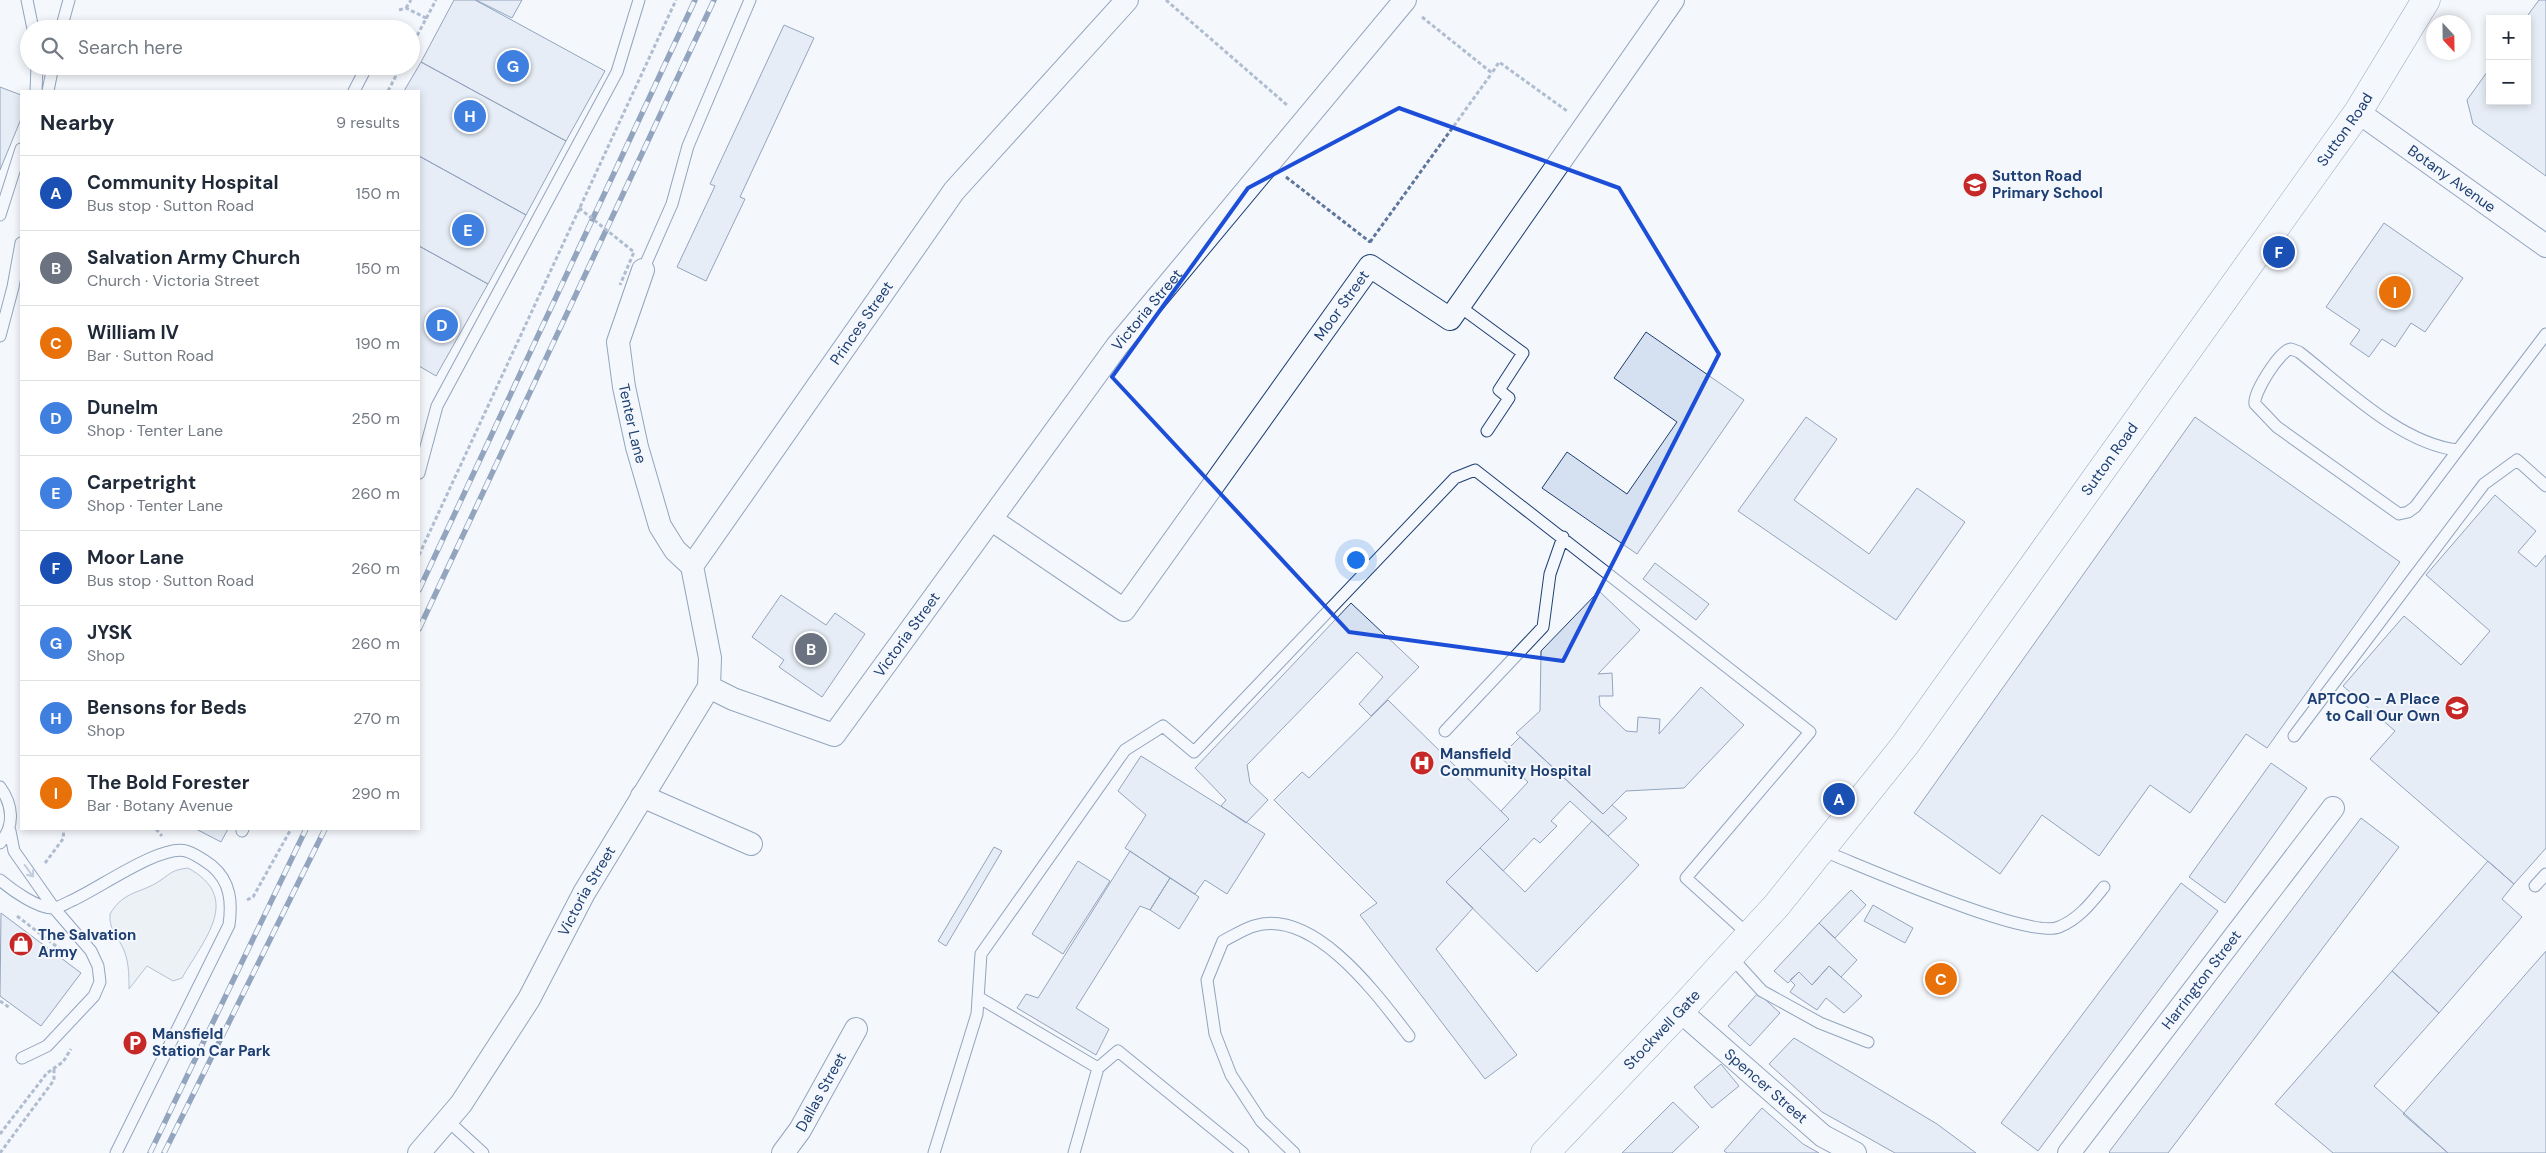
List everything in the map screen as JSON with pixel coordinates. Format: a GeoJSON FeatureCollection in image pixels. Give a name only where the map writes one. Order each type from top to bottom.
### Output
{"type":"FeatureCollection","features":[{"type":"Feature","properties":{"kind":"highway","name":"Sutton Road"},"geometry":{"type":"LineString","coordinates":[[1777,905],[1905,746],[2358,112],[2426,0]]}},
{"type":"Feature","properties":{"kind":"highway","name":"Stockwell Gate"},"geometry":{"type":"LineString","coordinates":[[1546,1153],[1777,905]]}},
{"type":"Feature","properties":{"kind":"street","name":"Princes Street"},"geometry":{"type":"LineString","coordinates":[[692,566],[954,191],[1127,0]]}},
{"type":"Feature","properties":{"kind":"street","name":"Moor Street"},"geometry":{"type":"LineString","coordinates":[[992,520],[1124,610],[1370,266],[1450,319],[1673,0]]}},
{"type":"Feature","properties":{"kind":"street","name":"Victoria Street"},"geometry":{"type":"LineString","coordinates":[[419,1153],[461,1104],[529,999],[584,893],[708,687],[733,699],[834,734],[992,520],[1117,346],[1405,1]]}},
{"type":"Feature","properties":{"kind":"street","name":"Botany Avenue"},"geometry":{"type":"LineString","coordinates":[[2358,112],[2546,246]]}},
{"type":"Feature","properties":{"kind":"street","name":"Tenter Lane"},"geometry":{"type":"LineString","coordinates":[[643,270],[618,342],[624,387],[660,526],[675,550],[692,566]]}},
{"type":"Feature","properties":{"kind":"street"},"geometry":{"type":"LineString","coordinates":[[692,566],[710,658],[708,687]]}},
{"type":"Feature","properties":{"kind":"street"},"geometry":{"type":"LineString","coordinates":[[642,796],[751,844]]}},
{"type":"Feature","properties":{"kind":"street","name":"Harrington Street"},"geometry":{"type":"LineString","coordinates":[[2069,1153],[2333,808]]}},
{"type":"Feature","properties":{"kind":"street","name":"Spencer Street"},"geometry":{"type":"LineString","coordinates":[[1680,1011],[1823,1136],[1856,1153]]}},
{"type":"Feature","properties":{"kind":"street","name":"Dallas Street"},"geometry":{"type":"LineString","coordinates":[[783,1153],[800,1130],[856,1029]]}},
{"type":"Feature","properties":{"kind":"lane"},"geometry":{"type":"LineString","coordinates":[[27,0],[31,20]]}},
{"type":"Feature","properties":{"kind":"lane"},"geometry":{"type":"LineString","coordinates":[[64,20],[69,0]]}},
{"type":"Feature","properties":{"kind":"lane"},"geometry":{"type":"LineString","coordinates":[[420,469],[437,406],[617,72],[639,0]]}},
{"type":"Feature","properties":{"kind":"lane"},"geometry":{"type":"LineString","coordinates":[[643,270],[672,204],[688,146],[750,0]]}},
{"type":"Feature","properties":{"kind":"lane"},"geometry":{"type":"LineString","coordinates":[[36,90],[37,75]]}},
{"type":"Feature","properties":{"kind":"lane"},"geometry":{"type":"LineString","coordinates":[[41,75],[49,87]]}},
{"type":"Feature","properties":{"kind":"lane"},"geometry":{"type":"LineString","coordinates":[[355,90],[362,75]]}},
{"type":"Feature","properties":{"kind":"lane"},"geometry":{"type":"LineString","coordinates":[[0,215],[20,152]]}},
{"type":"Feature","properties":{"kind":"lane"},"geometry":{"type":"LineString","coordinates":[[0,336],[14,287],[20,249]]}},
{"type":"Feature","properties":{"kind":"lane"},"geometry":{"type":"LineString","coordinates":[[1459,306],[1523,353],[1499,390],[1509,398],[1486,431]]}},
{"type":"Feature","properties":{"kind":"lane"},"geometry":{"type":"LineString","coordinates":[[2458,450],[2440,448],[2402,432],[2299,352],[2291,349],[2282,353],[2255,394],[2255,404],[2277,427],[2399,514],[2408,512],[2415,507],[2546,334]]}},
{"type":"Feature","properties":{"kind":"lane"},"geometry":{"type":"LineString","coordinates":[[2294,736],[2484,484],[2517,460],[2546,486]]}},
{"type":"Feature","properties":{"kind":"lane"},"geometry":{"type":"LineString","coordinates":[[934,1153],[977,1014],[981,954],[1125,750],[1163,726],[1194,752],[1455,478],[1474,470],[1563,537],[1810,732],[1686,878],[1749,935]]}},
{"type":"Feature","properties":{"kind":"lane"},"geometry":{"type":"LineString","coordinates":[[1445,730],[1543,627],[1550,574],[1563,537]]}},
{"type":"Feature","properties":{"kind":"lane"},"geometry":{"type":"LineString","coordinates":[[0,787],[6,795],[11,813],[10,831],[14,851],[54,908],[91,951],[98,966],[100,982],[94,996],[47,1046],[22,1058]]}},
{"type":"Feature","properties":{"kind":"lane"},"geometry":{"type":"LineString","coordinates":[[0,843],[10,831]]}},
{"type":"Feature","properties":{"kind":"lane"},"geometry":{"type":"LineString","coordinates":[[0,880],[36,903],[54,908],[88,894],[135,865],[166,853],[184,850],[202,858],[216,870],[231,898],[229,926],[220,947],[189,1004],[116,1153]]}},
{"type":"Feature","properties":{"kind":"lane"},"geometry":{"type":"LineString","coordinates":[[1821,850],[2000,920],[2042,929],[2058,928],[2082,914],[2104,888]]}},
{"type":"Feature","properties":{"kind":"lane"},"geometry":{"type":"LineString","coordinates":[[2535,886],[2546,874]]}},
{"type":"Feature","properties":{"kind":"lane"},"geometry":{"type":"LineString","coordinates":[[1294,1153],[1256,1114],[1231,1075],[1215,1034],[1208,980],[1223,941],[1256,925],[1287,924],[1320,939],[1368,983],[1409,1036]]}},
{"type":"Feature","properties":{"kind":"lane"},"geometry":{"type":"LineString","coordinates":[[1730,957],[1762,991],[1820,1023],[1868,1042]]}},
{"type":"Feature","properties":{"kind":"lane"},"geometry":{"type":"LineString","coordinates":[[978,996],[1098,1068]]}},
{"type":"Feature","properties":{"kind":"lane"},"geometry":{"type":"LineString","coordinates":[[1074,1153],[1098,1068],[1118,1050],[1243,1153]]}},
{"type":"Feature","properties":{"kind":"lane"},"geometry":{"type":"LineString","coordinates":[[447,1120],[483,1153]]}},
{"type":"Feature","properties":{"kind":"path"},"geometry":{"type":"LineString","coordinates":[[399,10],[406,8],[411,0]]}},
{"type":"Feature","properties":{"kind":"path"},"geometry":{"type":"LineString","coordinates":[[420,30],[436,0]]}},
{"type":"Feature","properties":{"kind":"path"},"geometry":{"type":"LineString","coordinates":[[420,553],[676,0]]}},
{"type":"Feature","properties":{"kind":"path"},"geometry":{"type":"LineString","coordinates":[[1166,0],[1305,120]]}},
{"type":"Feature","properties":{"kind":"path"},"geometry":{"type":"LineString","coordinates":[[1405,1],[1492,73]]}},
{"type":"Feature","properties":{"kind":"path"},"geometry":{"type":"LineString","coordinates":[[406,8],[426,18]]}},
{"type":"Feature","properties":{"kind":"path"},"geometry":{"type":"LineString","coordinates":[[1370,266],[1370,242],[1500,62],[1586,124]]}},
{"type":"Feature","properties":{"kind":"path"},"geometry":{"type":"LineString","coordinates":[[389,90],[396,75]]}},
{"type":"Feature","properties":{"kind":"path"},"geometry":{"type":"LineString","coordinates":[[1268,163],[1370,242]]}},
{"type":"Feature","properties":{"kind":"path"},"geometry":{"type":"LineString","coordinates":[[579,208],[634,252],[620,285]]}},
{"type":"Feature","properties":{"kind":"path"},"geometry":{"type":"LineString","coordinates":[[42,865],[63,839],[64,830]]}},
{"type":"Feature","properties":{"kind":"path"},"geometry":{"type":"LineString","coordinates":[[231,908],[253,897],[290,830]]}},
{"type":"Feature","properties":{"kind":"path"},"geometry":{"type":"LineString","coordinates":[[10,911],[76,962]]}},
{"type":"Feature","properties":{"kind":"path"},"geometry":{"type":"LineString","coordinates":[[0,1001],[10,1008]]}},
{"type":"Feature","properties":{"kind":"path"},"geometry":{"type":"LineString","coordinates":[[0,1134],[47,1073],[63,1062],[73,1047]]}},
{"type":"Feature","properties":{"kind":"path"},"geometry":{"type":"LineString","coordinates":[[0,1153],[54,1080],[54,1068]]}},
{"type":"Feature","properties":{"kind":"highlighted area"},"geometry":{"type":"Polygon","coordinates":[[[1399,108],[1619,188],[1719,354],[1563,661],[1349,632],[1112,377],[1248,188],[1399,108]]]}},
{"type":"Feature","properties":{"kind":"shaded area"},"geometry":{"type":"Polygon","coordinates":[[[188,868],[204,880],[213,892],[216,906],[214,920],[208,934],[182,978],[173,981],[147,966],[129,989],[126,956],[112,928],[110,914],[115,906],[127,896],[154,884],[173,872],[188,868]]]}},
{"type":"Feature","properties":{"kind":"building"},"geometry":{"type":"Polygon","coordinates":[[[454,0],[475,0],[605,71],[566,141],[421,62],[454,0]]]}},
{"type":"Feature","properties":{"kind":"building"},"geometry":{"type":"Polygon","coordinates":[[[476,0],[522,0],[512,18],[476,0]]]}},
{"type":"Feature","properties":{"kind":"building"},"geometry":{"type":"Polygon","coordinates":[[[2539,0],[2546,0],[2546,176],[2473,124],[2467,100],[2486,74],[2486,105],[2531,105],[2531,15],[2528,15],[2539,0]]]}},
{"type":"Feature","properties":{"kind":"building"},"geometry":{"type":"Polygon","coordinates":[[[784,25],[814,38],[740,197],[745,199],[706,281],[677,267],[715,186],[710,184],[784,25]]]}},
{"type":"Feature","properties":{"kind":"building"},"geometry":{"type":"Polygon","coordinates":[[[421,62],[566,141],[526,215],[420,157],[420,90],[405,90],[413,75],[420,75],[421,62]]]}},
{"type":"Feature","properties":{"kind":"building"},"geometry":{"type":"Polygon","coordinates":[[[0,87],[20,95],[20,121],[0,170],[0,87]]]}},
{"type":"Feature","properties":{"kind":"building"},"geometry":{"type":"Polygon","coordinates":[[[420,157],[526,215],[488,284],[420,247],[420,157]]]}},
{"type":"Feature","properties":{"kind":"building"},"geometry":{"type":"Polygon","coordinates":[[[2384,223],[2463,278],[2425,332],[2411,323],[2395,347],[2382,339],[2369,357],[2350,344],[2360,330],[2326,307],[2384,223]]]}},
{"type":"Feature","properties":{"kind":"building"},"geometry":{"type":"Polygon","coordinates":[[[420,247],[488,284],[436,376],[420,367],[420,247]]]}},
{"type":"Feature","properties":{"kind":"building"},"geometry":{"type":"Polygon","coordinates":[[[1646,332],[1744,400],[1637,554],[1542,488],[1567,452],[1627,494],[1677,422],[1614,378],[1646,332]]]}},
{"type":"Feature","properties":{"kind":"building"},"geometry":{"type":"Polygon","coordinates":[[[1806,417],[1837,439],[1794,500],[1869,554],[1917,488],[1965,522],[1896,620],[1738,511],[1806,417]]]}},
{"type":"Feature","properties":{"kind":"building"},"geometry":{"type":"Polygon","coordinates":[[[2195,417],[2400,562],[2267,748],[2246,734],[2190,813],[2150,785],[2099,856],[2042,815],[2000,874],[1914,813],[2195,417]]]}},
{"type":"Feature","properties":{"kind":"building","name":"APTCOO - A Place to Call Our Own"},"geometry":{"type":"Polygon","coordinates":[[[2495,495],[2536,531],[2518,552],[2536,567],[2546,555],[2546,848],[2514,884],[2370,759],[2395,731],[2343,686],[2404,616],[2461,665],[2490,631],[2426,575],[2495,495]]]}},
{"type":"Feature","properties":{"kind":"building"},"geometry":{"type":"Polygon","coordinates":[[[1655,563],[1709,604],[1696,620],[1643,579],[1655,563]]]}},
{"type":"Feature","properties":{"kind":"building"},"geometry":{"type":"Polygon","coordinates":[[[1599,591],[1640,630],[1598,674],[1612,673],[1613,696],[1599,696],[1600,706],[1626,731],[1637,732],[1638,717],[1660,719],[1659,734],[1701,687],[1744,725],[1684,788],[1626,791],[1603,814],[1516,733],[1540,711],[1541,651],[1599,591]]]}},
{"type":"Feature","properties":{"kind":"building"},"geometry":{"type":"Polygon","coordinates":[[[781,595],[826,625],[835,613],[865,634],[822,697],[779,667],[784,660],[752,637],[781,595]]]}},
{"type":"Feature","properties":{"kind":"building"},"geometry":{"type":"Polygon","coordinates":[[[1351,603],[1419,667],[1371,716],[1359,704],[1383,677],[1357,652],[1247,765],[1250,783],[1268,800],[1246,823],[1221,806],[1226,800],[1195,768],[1351,603]]]}},
{"type":"Feature","properties":{"kind":"building"},"geometry":{"type":"Polygon","coordinates":[[[1388,700],[1509,819],[1446,882],[1473,908],[1436,949],[1517,1055],[1485,1079],[1360,915],[1377,903],[1274,800],[1302,772],[1309,778],[1388,700]]]}},
{"type":"Feature","properties":{"kind":"building"},"geometry":{"type":"Polygon","coordinates":[[[1520,737],[1603,814],[1612,805],[1627,818],[1608,836],[1570,801],[1551,821],[1557,826],[1540,843],[1534,838],[1503,871],[1480,848],[1509,819],[1501,811],[1528,782],[1500,757],[1520,737]]]}},
{"type":"Feature","properties":{"kind":"building"},"geometry":{"type":"Polygon","coordinates":[[[1141,756],[1265,834],[1227,894],[1205,880],[1195,894],[1125,848],[1146,815],[1118,791],[1141,756]]]}},
{"type":"Feature","properties":{"kind":"building"},"geometry":{"type":"Polygon","coordinates":[[[2271,763],[2307,788],[2225,903],[2189,877],[2271,763]]]}},
{"type":"Feature","properties":{"kind":"building"},"geometry":{"type":"Polygon","coordinates":[[[2361,818],[2399,847],[2168,1153],[2110,1153],[2109,1152],[2361,818]]]}},
{"type":"Feature","properties":{"kind":"building"},"geometry":{"type":"Polygon","coordinates":[[[1592,821],[1639,865],[1537,972],[1446,882],[1480,848],[1525,892],[1592,821]]]}},
{"type":"Feature","properties":{"kind":"building"},"geometry":{"type":"Polygon","coordinates":[[[198,830],[227,830],[221,842],[198,830]]]}},
{"type":"Feature","properties":{"kind":"building"},"geometry":{"type":"Polygon","coordinates":[[[994,847],[1002,851],[946,946],[938,941],[994,847]]]}},
{"type":"Feature","properties":{"kind":"building"},"geometry":{"type":"Polygon","coordinates":[[[1130,851],[1170,878],[1150,910],[1140,906],[1076,1008],[1109,1029],[1096,1055],[1017,1008],[1026,994],[1038,998],[1130,851]]]}},
{"type":"Feature","properties":{"kind":"building"},"geometry":{"type":"Polygon","coordinates":[[[1078,861],[1110,881],[1063,954],[1032,934],[1078,861]]]}},
{"type":"Feature","properties":{"kind":"building"},"geometry":{"type":"Polygon","coordinates":[[[2488,861],[2514,884],[2502,899],[2522,917],[2439,1013],[2392,971],[2488,861]]]}},
{"type":"Feature","properties":{"kind":"building"},"geometry":{"type":"Polygon","coordinates":[[[1170,878],[1199,897],[1179,929],[1150,910],[1170,878]]]}},
{"type":"Feature","properties":{"kind":"building"},"geometry":{"type":"Polygon","coordinates":[[[2181,883],[2218,911],[2038,1151],[2001,1123],[2181,883]]]}},
{"type":"Feature","properties":{"kind":"building"},"geometry":{"type":"Polygon","coordinates":[[[1851,890],[1866,905],[1835,938],[1819,923],[1851,890]]]}},
{"type":"Feature","properties":{"kind":"building"},"geometry":{"type":"Polygon","coordinates":[[[1873,905],[1913,928],[1905,943],[1864,921],[1873,905]]]}},
{"type":"Feature","properties":{"kind":"building","name":"The Salvation Army"},"geometry":{"type":"Polygon","coordinates":[[[1,913],[81,973],[41,1026],[0,996],[1,913]]]}},
{"type":"Feature","properties":{"kind":"building"},"geometry":{"type":"Polygon","coordinates":[[[1819,923],[1857,960],[1841,977],[1829,966],[1812,985],[1799,972],[1788,983],[1774,971],[1819,923]]]}},
{"type":"Feature","properties":{"kind":"building"},"geometry":{"type":"Polygon","coordinates":[[[2546,951],[2546,1153],[2448,1153],[2403,1114],[2546,951]]]}},
{"type":"Feature","properties":{"kind":"building"},"geometry":{"type":"Polygon","coordinates":[[[1829,966],[1862,996],[1844,1013],[1826,998],[1817,1010],[1790,992],[1795,985],[1790,980],[1799,972],[1812,985],[1829,966]]]}},
{"type":"Feature","properties":{"kind":"building"},"geometry":{"type":"Polygon","coordinates":[[[2392,971],[2439,1013],[2374,1086],[2448,1153],[2333,1153],[2275,1104],[2392,971]]]}},
{"type":"Feature","properties":{"kind":"building"},"geometry":{"type":"Polygon","coordinates":[[[1758,993],[1780,1013],[1750,1046],[1728,1026],[1758,993]]]}},
{"type":"Feature","properties":{"kind":"building"},"geometry":{"type":"Polygon","coordinates":[[[1794,1038],[1937,1124],[1976,1153],[1895,1153],[1822,1112],[1769,1064],[1794,1038]]]}},
{"type":"Feature","properties":{"kind":"building"},"geometry":{"type":"Polygon","coordinates":[[[1721,1064],[1739,1086],[1712,1108],[1694,1087],[1721,1064]]]}},
{"type":"Feature","properties":{"kind":"building"},"geometry":{"type":"Polygon","coordinates":[[[1673,1102],[1699,1127],[1672,1153],[1622,1153],[1673,1102]]]}},
{"type":"Feature","properties":{"kind":"building"},"geometry":{"type":"Polygon","coordinates":[[[1762,1108],[1803,1144],[1819,1153],[1727,1153],[1724,1151],[1762,1108]]]}},
{"type":"Feature","properties":{"kind":"railway"},"geometry":{"type":"LineString","coordinates":[[420,588],[695,0]]}},
{"type":"Feature","properties":{"kind":"railway"},"geometry":{"type":"LineString","coordinates":[[420,627],[714,0]]}},
{"type":"Feature","properties":{"kind":"railway"},"geometry":{"type":"LineString","coordinates":[[150,1153],[306,830]]}},
{"type":"Feature","properties":{"kind":"railway"},"geometry":{"type":"LineString","coordinates":[[164,1153],[325,830]]}},
{"type":"Feature","properties":{"kind":"place","name":"JYSK"},"geometry":{"type":"Point","coordinates":[513,66]}},
{"type":"Feature","properties":{"kind":"place","name":"Bensons for Beds"},"geometry":{"type":"Point","coordinates":[470,116]}},
{"type":"Feature","properties":{"kind":"place","name":"Sutton Road Primary School"},"geometry":{"type":"Point","coordinates":[1975,185]}},
{"type":"Feature","properties":{"kind":"place","name":"Carpetright"},"geometry":{"type":"Point","coordinates":[468,230]}},
{"type":"Feature","properties":{"kind":"place","name":"Moor Lane"},"geometry":{"type":"Point","coordinates":[2279,252]}},
{"type":"Feature","properties":{"kind":"place","name":"The Bold Forester"},"geometry":{"type":"Point","coordinates":[2395,292]}},
{"type":"Feature","properties":{"kind":"place","name":"Dunelm"},"geometry":{"type":"Point","coordinates":[442,325]}},
{"type":"Feature","properties":{"kind":"place","name":"Salvation Army Church"},"geometry":{"type":"Point","coordinates":[811,649]}},
{"type":"Feature","properties":{"kind":"place","name":"APTCOO - A Place to Call Our Own"},"geometry":{"type":"Point","coordinates":[2457,708]}},
{"type":"Feature","properties":{"kind":"place","name":"Mansfield Community Hospital"},"geometry":{"type":"Point","coordinates":[1422,763]}},
{"type":"Feature","properties":{"kind":"place","name":"Community Hospital"},"geometry":{"type":"Point","coordinates":[1839,799]}},
{"type":"Feature","properties":{"kind":"place","name":"The Salvation Army"},"geometry":{"type":"Point","coordinates":[21,944]}},
{"type":"Feature","properties":{"kind":"place","name":"William IV"},"geometry":{"type":"Point","coordinates":[1941,979]}},
{"type":"Feature","properties":{"kind":"place","name":"Mansfield Station Car Park"},"geometry":{"type":"Point","coordinates":[135,1043]}}]}
